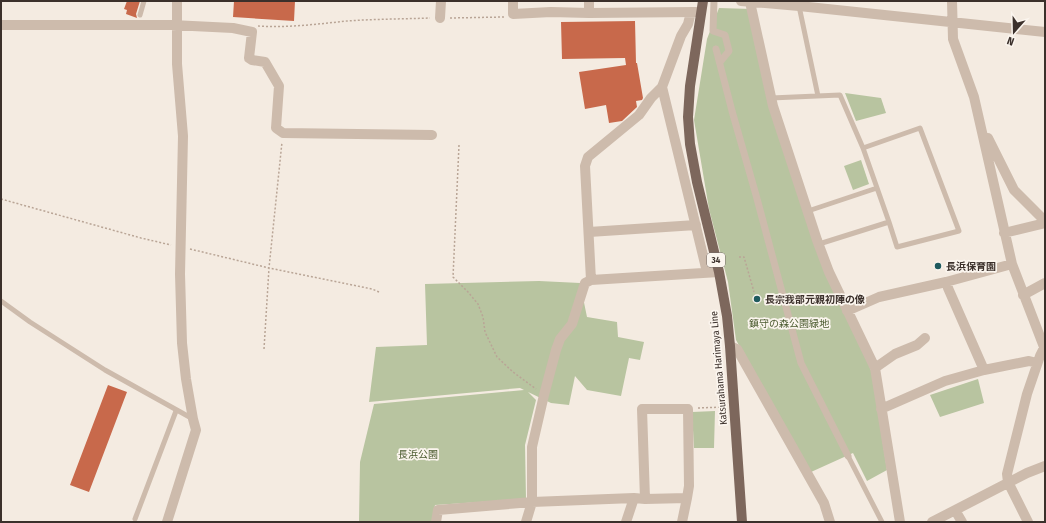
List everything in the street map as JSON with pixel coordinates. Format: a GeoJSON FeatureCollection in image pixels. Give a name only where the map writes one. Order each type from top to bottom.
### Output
{"type":"FeatureCollection","features":[{"type":"Feature","properties":{"kind":"main road","name":"Katsurahama Harimaya Line"},"geometry":{"type":"LineString","coordinates":[[703,1],[690,86],[688,117],[690,144],[697,182],[719,272],[730,346],[742,522]]}},
{"type":"Feature","properties":{"kind":"street"},"geometry":{"type":"LineString","coordinates":[[167,522],[196,430],[186,379],[182,343],[181,247],[183,136],[177,64],[178,1]]}},
{"type":"Feature","properties":{"kind":"street"},"geometry":{"type":"LineString","coordinates":[[440,18],[441,1]]}},
{"type":"Feature","properties":{"kind":"street"},"geometry":{"type":"LineString","coordinates":[[513,1],[513,14],[551,12],[702,12]]}},
{"type":"Feature","properties":{"kind":"street"},"geometry":{"type":"LineString","coordinates":[[551,12],[552,1]]}},
{"type":"Feature","properties":{"kind":"street"},"geometry":{"type":"LineString","coordinates":[[589,1],[589,13]]}},
{"type":"Feature","properties":{"kind":"street"},"geometry":{"type":"LineString","coordinates":[[714,1],[713,31],[725,35],[729,51],[720,62]]}},
{"type":"Feature","properties":{"kind":"street"},"geometry":{"type":"LineString","coordinates":[[900,522],[875,368],[829,272],[819,244],[771,98],[745,1],[798,3],[1045,32]]}},
{"type":"Feature","properties":{"kind":"street"},"geometry":{"type":"LineString","coordinates":[[952,1],[953,39],[974,97],[1012,264],[1042,354],[1027,394],[1007,474],[1008,482],[1028,522]]}},
{"type":"Feature","properties":{"kind":"street"},"geometry":{"type":"LineString","coordinates":[[591,280],[585,166],[588,157],[639,115],[650,98],[662,87],[681,36],[688,24],[691,12]]}},
{"type":"Feature","properties":{"kind":"street"},"geometry":{"type":"LineString","coordinates":[[1,25],[120,24],[232,28],[252,32],[249,56],[252,60],[265,62],[279,86],[276,128],[283,133],[432,135]]}},
{"type":"Feature","properties":{"kind":"street"},"geometry":{"type":"LineString","coordinates":[[716,49],[801,363],[848,456]]}},
{"type":"Feature","properties":{"kind":"street"},"geometry":{"type":"LineString","coordinates":[[662,87],[707,272]]}},
{"type":"Feature","properties":{"kind":"street"},"geometry":{"type":"LineString","coordinates":[[981,124],[1014,190],[1045,222],[1004,233]]}},
{"type":"Feature","properties":{"kind":"street"},"geometry":{"type":"LineString","coordinates":[[589,232],[696,226]]}},
{"type":"Feature","properties":{"kind":"street"},"geometry":{"type":"LineString","coordinates":[[847,311],[879,297],[946,282],[1012,264]]}},
{"type":"Feature","properties":{"kind":"street"},"geometry":{"type":"LineString","coordinates":[[526,522],[532,502],[532,447],[544,395],[560,339],[572,324],[585,283],[591,280],[719,272]]}},
{"type":"Feature","properties":{"kind":"street"},"geometry":{"type":"LineString","coordinates":[[946,282],[984,370]]}},
{"type":"Feature","properties":{"kind":"street"},"geometry":{"type":"LineString","coordinates":[[1023,295],[1045,283]]}},
{"type":"Feature","properties":{"kind":"street"},"geometry":{"type":"LineString","coordinates":[[875,368],[895,354],[917,345],[925,338]]}},
{"type":"Feature","properties":{"kind":"street"},"geometry":{"type":"LineString","coordinates":[[730,346],[737,349],[824,503],[830,522]]}},
{"type":"Feature","properties":{"kind":"street"},"geometry":{"type":"LineString","coordinates":[[881,409],[945,381],[984,370],[1029,361],[1042,354]]}},
{"type":"Feature","properties":{"kind":"street"},"geometry":{"type":"LineString","coordinates":[[645,500],[642,409],[688,409],[689,486],[682,522]]}},
{"type":"Feature","properties":{"kind":"street"},"geometry":{"type":"LineString","coordinates":[[932,522],[1008,482],[1045,466]]}},
{"type":"Feature","properties":{"kind":"street"},"geometry":{"type":"LineString","coordinates":[[626,522],[634,498]]}},
{"type":"Feature","properties":{"kind":"street"},"geometry":{"type":"LineString","coordinates":[[436,522],[438,510],[532,502],[634,498],[645,500],[687,498]]}},
{"type":"Feature","properties":{"kind":"street"},"geometry":{"type":"LineString","coordinates":[[955,510],[962,522]]}},
{"type":"Feature","properties":{"kind":"lane"},"geometry":{"type":"LineString","coordinates":[[140,15],[144,1]]}},
{"type":"Feature","properties":{"kind":"lane"},"geometry":{"type":"LineString","coordinates":[[798,3],[818,96]]}},
{"type":"Feature","properties":{"kind":"lane"},"geometry":{"type":"LineString","coordinates":[[771,98],[840,95],[863,148],[897,247],[959,231],[920,128],[863,148]]}},
{"type":"Feature","properties":{"kind":"lane"},"geometry":{"type":"LineString","coordinates":[[808,212],[877,188]]}},
{"type":"Feature","properties":{"kind":"lane"},"geometry":{"type":"LineString","coordinates":[[819,244],[889,222]]}},
{"type":"Feature","properties":{"kind":"lane"},"geometry":{"type":"LineString","coordinates":[[1,301],[30,322],[105,370],[176,411],[193,419]]}},
{"type":"Feature","properties":{"kind":"lane"},"geometry":{"type":"LineString","coordinates":[[135,519],[176,411]]}},
{"type":"Feature","properties":{"kind":"lane"},"geometry":{"type":"LineString","coordinates":[[848,456],[882,522]]}},
{"type":"Feature","properties":{"kind":"path"},"geometry":{"type":"LineString","coordinates":[[256,26],[271,27],[312,25],[349,21],[509,17],[513,14]]}},
{"type":"Feature","properties":{"kind":"path"},"geometry":{"type":"LineString","coordinates":[[264,349],[269,268],[283,133]]}},
{"type":"Feature","properties":{"kind":"path"},"geometry":{"type":"LineString","coordinates":[[459,145],[453,277],[478,304],[483,318],[485,332],[497,357],[513,372],[544,395]]}},
{"type":"Feature","properties":{"kind":"path"},"geometry":{"type":"LineString","coordinates":[[1,199],[141,238],[269,268],[372,289],[379,292]]}},
{"type":"Feature","properties":{"kind":"path"},"geometry":{"type":"LineString","coordinates":[[739,257],[744,257],[754,292]]}},
{"type":"Feature","properties":{"kind":"path"},"geometry":{"type":"LineString","coordinates":[[688,409],[734,406]]}},
{"type":"Feature","properties":{"kind":"green space","name":"鎮守の森公園緑地"},"geometry":{"type":"Polygon","coordinates":[[[719,8],[751,9],[768,99],[872,373],[887,470],[867,481],[853,453],[811,472],[736,340],[728,282],[709,209],[694,120],[707,39],[719,8]]]}},
{"type":"Feature","properties":{"kind":"green space"},"geometry":{"type":"Polygon","coordinates":[[[845,93],[881,98],[886,113],[856,121],[845,93]]]}},
{"type":"Feature","properties":{"kind":"green space"},"geometry":{"type":"Polygon","coordinates":[[[861,160],[869,184],[853,190],[844,166],[861,160]]]}},
{"type":"Feature","properties":{"kind":"green space","name":"長浜公園"},"geometry":{"type":"Polygon","coordinates":[[[539,281],[580,283],[587,317],[617,322],[618,337],[644,342],[640,360],[629,358],[621,396],[587,390],[575,376],[569,405],[551,403],[528,392],[536,400],[525,445],[526,499],[435,505],[432,522],[359,522],[360,462],[374,404],[524,390],[520,388],[369,402],[376,347],[427,345],[425,284],[539,281]]]}},
{"type":"Feature","properties":{"kind":"green space"},"geometry":{"type":"Polygon","coordinates":[[[978,379],[984,403],[940,417],[930,395],[978,379]]]}},
{"type":"Feature","properties":{"kind":"green space"},"geometry":{"type":"Polygon","coordinates":[[[715,411],[714,448],[694,448],[692,412],[715,411]]]}},
{"type":"Feature","properties":{"kind":"building"},"geometry":{"type":"Polygon","coordinates":[[[127,1],[140,1],[136,14],[137,18],[126,14],[127,10],[124,9],[127,1]]]}},
{"type":"Feature","properties":{"kind":"building"},"geometry":{"type":"Polygon","coordinates":[[[234,1],[295,1],[294,21],[233,17],[234,1]]]}},
{"type":"Feature","properties":{"kind":"building"},"geometry":{"type":"Polygon","coordinates":[[[635,21],[636,63],[643,98],[642,100],[636,101],[637,107],[622,121],[609,123],[606,105],[585,109],[579,72],[626,65],[625,58],[562,59],[561,22],[635,21]]]}},
{"type":"Feature","properties":{"kind":"building"},"geometry":{"type":"Polygon","coordinates":[[[108,385],[127,392],[89,492],[70,485],[108,385]]]}},
{"type":"Feature","properties":{"kind":"place","name":"長浜保育園"},"geometry":{"type":"Point","coordinates":[938,266]}},
{"type":"Feature","properties":{"kind":"place","name":"長宗我部元親初陣の像"},"geometry":{"type":"Point","coordinates":[757,299]}}]}
